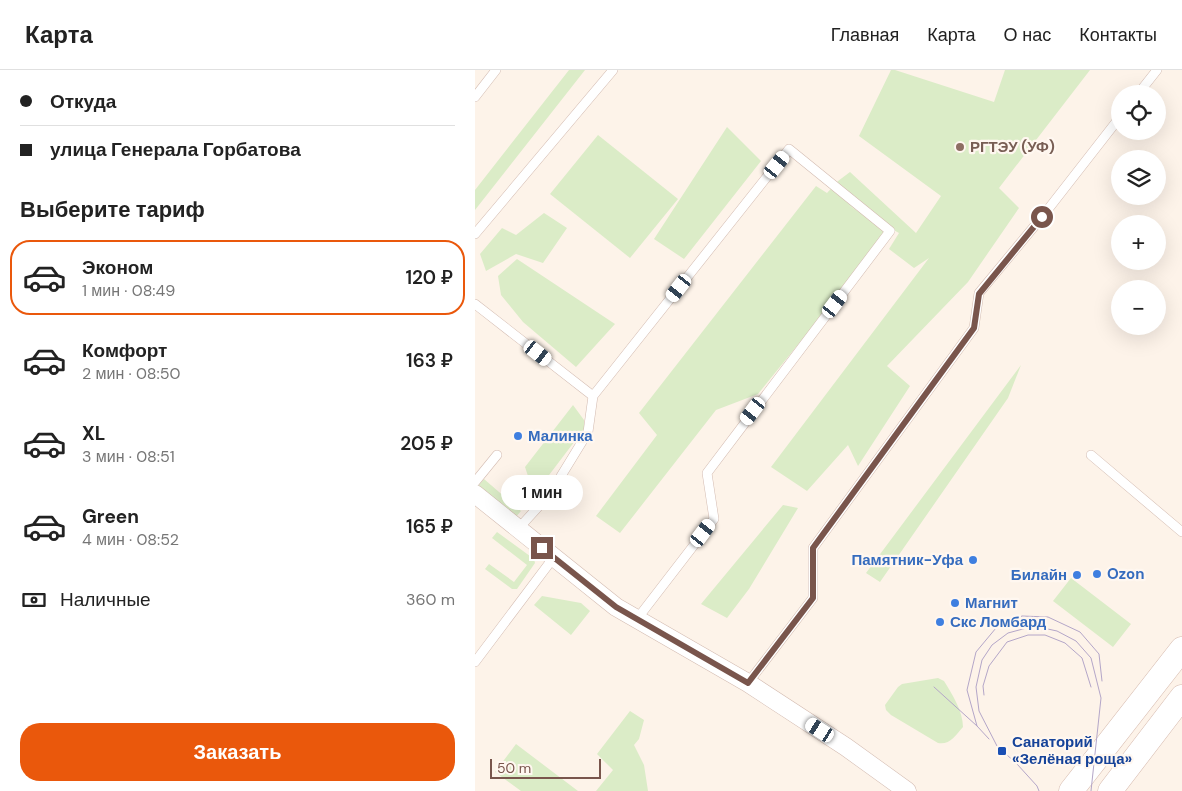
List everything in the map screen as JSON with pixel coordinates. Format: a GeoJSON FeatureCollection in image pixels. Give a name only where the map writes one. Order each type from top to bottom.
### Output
{"type":"FeatureCollection","features":[{"type":"Feature","properties":{"kind":"main road"},"geometry":{"type":"LineString","coordinates":[[1071,791],[1182,649]]}},
{"type":"Feature","properties":{"kind":"main road"},"geometry":{"type":"LineString","coordinates":[[1110,791],[1182,697]]}},
{"type":"Feature","properties":{"kind":"street"},"geometry":{"type":"LineString","coordinates":[[475,494],[616,607],[748,683],[846,747],[907,791]]}},
{"type":"Feature","properties":{"kind":"lane"},"geometry":{"type":"LineString","coordinates":[[475,97],[496,70]]}},
{"type":"Feature","properties":{"kind":"lane"},"geometry":{"type":"LineString","coordinates":[[475,234],[613,70]]}},
{"type":"Feature","properties":{"kind":"lane"},"geometry":{"type":"LineString","coordinates":[[1145,85],[1157,70]]}},
{"type":"Feature","properties":{"kind":"lane"},"geometry":{"type":"LineString","coordinates":[[748,683],[813,598],[813,548],[974,328],[979,294],[1111,129]]}},
{"type":"Feature","properties":{"kind":"lane"},"geometry":{"type":"LineString","coordinates":[[518,529],[550,494],[589,432],[593,396],[789,149],[890,231],[707,473],[714,519],[637,619]]}},
{"type":"Feature","properties":{"kind":"lane"},"geometry":{"type":"LineString","coordinates":[[475,304],[593,396]]}},
{"type":"Feature","properties":{"kind":"lane"},"geometry":{"type":"LineString","coordinates":[[475,482],[497,455]]}},
{"type":"Feature","properties":{"kind":"lane"},"geometry":{"type":"LineString","coordinates":[[1091,455],[1182,532]]}},
{"type":"Feature","properties":{"kind":"lane"},"geometry":{"type":"LineString","coordinates":[[475,662],[554,557]]}},
{"type":"Feature","properties":{"kind":"green space"},"geometry":{"type":"Polygon","coordinates":[[[569,70],[585,70],[475,210],[475,190],[569,70]]]}},
{"type":"Feature","properties":{"kind":"green space"},"geometry":{"type":"Polygon","coordinates":[[[891,70],[994,102],[1005,70],[1090,70],[999,188],[1019,208],[968,282],[887,366],[910,386],[858,466],[848,445],[807,491],[771,467],[929,258],[914,268],[889,249],[899,233],[848,205],[890,231],[758,394],[716,410],[620,533],[596,516],[657,435],[639,413],[816,186],[827,193],[850,172],[916,233],[941,196],[859,136],[891,70]]]}},
{"type":"Feature","properties":{"kind":"green space"},"geometry":{"type":"Polygon","coordinates":[[[727,127],[761,161],[684,259],[654,239],[727,127]]]}},
{"type":"Feature","properties":{"kind":"green space"},"geometry":{"type":"Polygon","coordinates":[[[598,135],[678,199],[630,258],[550,194],[598,135]]]}},
{"type":"Feature","properties":{"kind":"green space"},"geometry":{"type":"Polygon","coordinates":[[[544,213],[567,228],[543,263],[516,254],[486,271],[480,254],[502,228],[516,235],[544,213]]]}},
{"type":"Feature","properties":{"kind":"green space"},"geometry":{"type":"Polygon","coordinates":[[[517,259],[615,324],[576,367],[523,322],[501,295],[498,276],[517,259]]]}},
{"type":"Feature","properties":{"kind":"green space"},"geometry":{"type":"Polygon","coordinates":[[[1021,365],[1008,398],[880,582],[866,573],[1021,365]]]}},
{"type":"Feature","properties":{"kind":"green space"},"geometry":{"type":"Polygon","coordinates":[[[573,405],[584,420],[584,429],[543,483],[529,479],[525,467],[573,405]]]}},
{"type":"Feature","properties":{"kind":"green space"},"geometry":{"type":"Polygon","coordinates":[[[484,479],[521,511],[515,518],[478,486],[484,479]]]}},
{"type":"Feature","properties":{"kind":"green space"},"geometry":{"type":"Polygon","coordinates":[[[783,505],[798,508],[749,589],[727,618],[701,604],[783,505]]]}},
{"type":"Feature","properties":{"kind":"green space"},"geometry":{"type":"Polygon","coordinates":[[[497,532],[534,559],[535,563],[517,589],[512,589],[485,569],[489,564],[514,582],[527,565],[492,538],[497,532]]]}},
{"type":"Feature","properties":{"kind":"green space"},"geometry":{"type":"Polygon","coordinates":[[[1071,578],[1131,624],[1113,647],[1053,601],[1071,578]]]}},
{"type":"Feature","properties":{"kind":"green space"},"geometry":{"type":"Polygon","coordinates":[[[542,596],[581,603],[590,611],[571,635],[534,605],[542,596]]]}},
{"type":"Feature","properties":{"kind":"green space"},"geometry":{"type":"Polygon","coordinates":[[[938,678],[944,681],[957,703],[963,721],[963,727],[946,743],[938,743],[891,715],[886,710],[885,705],[902,684],[938,678]]]}},
{"type":"Feature","properties":{"kind":"green space"},"geometry":{"type":"Polygon","coordinates":[[[630,711],[644,720],[639,739],[634,745],[644,765],[648,791],[596,791],[613,770],[597,754],[630,711]]]}},
{"type":"Feature","properties":{"kind":"green space"},"geometry":{"type":"Polygon","coordinates":[[[516,744],[578,791],[521,791],[495,772],[516,744]]]}},
{"type":"Feature","properties":{"kind":"tram line"},"geometry":{"type":"LineString","coordinates":[[989,739],[977,726],[967,690],[976,652],[996,628],[1022,616],[1048,617],[1080,632],[1099,654],[1102,681]]}},
{"type":"Feature","properties":{"kind":"tram line"},"geometry":{"type":"LineString","coordinates":[[1039,791],[1037,786],[1017,764],[997,746],[979,711],[976,687],[982,660],[992,645],[1008,633],[1034,626],[1057,631],[1076,641],[1091,658],[1101,698],[1091,791]]}},
{"type":"Feature","properties":{"kind":"tram line"},"geometry":{"type":"LineString","coordinates":[[984,695],[983,686],[989,666],[1007,642],[1028,635],[1045,635],[1065,643],[1082,658],[1091,687]]}},
{"type":"Feature","properties":{"kind":"tram line"},"geometry":{"type":"LineString","coordinates":[[934,687],[977,726]]}},
{"type":"Feature","properties":{"kind":"place","name":"РГТЭУ (УФ)"},"geometry":{"type":"Point","coordinates":[960,147]}},
{"type":"Feature","properties":{"kind":"place","name":"Малинка"},"geometry":{"type":"Point","coordinates":[518,436]}},
{"type":"Feature","properties":{"kind":"place","name":"Памятник-Уфа"},"geometry":{"type":"Point","coordinates":[973,560]}},
{"type":"Feature","properties":{"kind":"place","name":"Ozon"},"geometry":{"type":"Point","coordinates":[1097,574]}},
{"type":"Feature","properties":{"kind":"place","name":"Билайн"},"geometry":{"type":"Point","coordinates":[1077,575]}},
{"type":"Feature","properties":{"kind":"place","name":"Магнит"},"geometry":{"type":"Point","coordinates":[955,603]}},
{"type":"Feature","properties":{"kind":"place","name":"Скс Ломбард"},"geometry":{"type":"Point","coordinates":[940,622]}},
{"type":"Feature","properties":{"kind":"place","name":"Санаторий «Зелёная роща»"},"geometry":{"type":"Point","coordinates":[1002,751]}},
{"type":"Feature","properties":{"kind":"route"},"geometry":{"type":"LineString","coordinates":[[542,548],[616,607],[748,683],[813,598],[813,548],[974,328],[979,294],[1042,217]]}}]}
